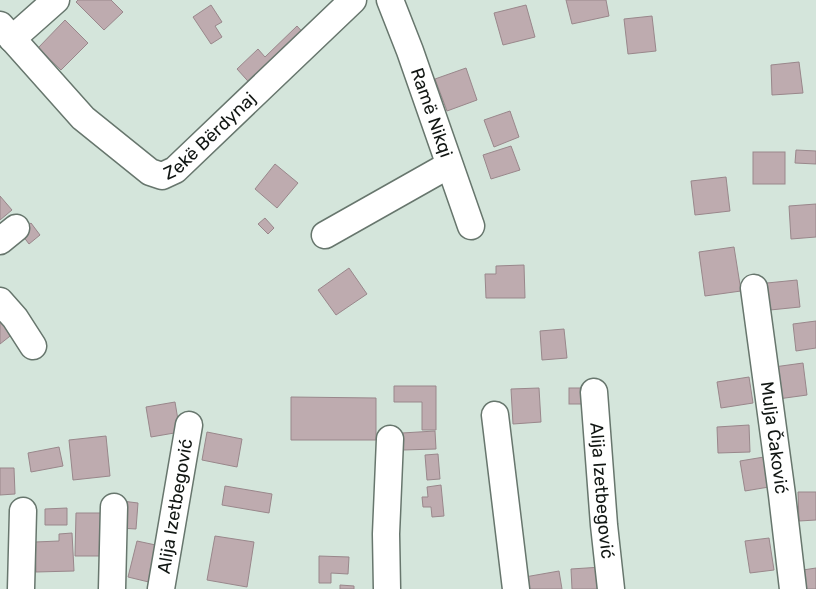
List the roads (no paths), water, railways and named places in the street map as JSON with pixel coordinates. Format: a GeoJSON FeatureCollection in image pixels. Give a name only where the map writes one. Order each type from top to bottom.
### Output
{"type":"FeatureCollection","features":[{"type":"Feature","properties":{"kind":"street"},"geometry":{"type":"LineString","coordinates":[[6,32],[56,0]]}},
{"type":"Feature","properties":{"kind":"street","name":"Zekë Bërdynaj"},"geometry":{"type":"LineString","coordinates":[[6,32],[82,118],[150,172],[162,176],[175,170],[353,0]]}},
{"type":"Feature","properties":{"kind":"street","name":"Ramë Nikqi"},"geometry":{"type":"LineString","coordinates":[[390,0],[410,51],[471,226]]}},
{"type":"Feature","properties":{"kind":"street"},"geometry":{"type":"LineString","coordinates":[[325,235],[449,164]]}},
{"type":"Feature","properties":{"kind":"street","name":"Mulja Čaković"},"geometry":{"type":"LineString","coordinates":[[754,288],[782,495],[792,589]]}},
{"type":"Feature","properties":{"kind":"street"},"geometry":{"type":"LineString","coordinates":[[0,301],[15,318],[33,346]]}},
{"type":"Feature","properties":{"kind":"street","name":"Alija Izetbegović"},"geometry":{"type":"LineString","coordinates":[[594,392],[611,589]]}},
{"type":"Feature","properties":{"kind":"street"},"geometry":{"type":"LineString","coordinates":[[495,415],[516,589]]}},
{"type":"Feature","properties":{"kind":"street","name":"Alija Izetbegović"},"geometry":{"type":"LineString","coordinates":[[161,589],[189,425]]}},
{"type":"Feature","properties":{"kind":"street"},"geometry":{"type":"LineString","coordinates":[[387,589],[386,534],[390,439]]}},
{"type":"Feature","properties":{"kind":"street"},"geometry":{"type":"LineString","coordinates":[[112,589],[114,507]]}},
{"type":"Feature","properties":{"kind":"street"},"geometry":{"type":"LineString","coordinates":[[21,589],[23,510]]}}]}
